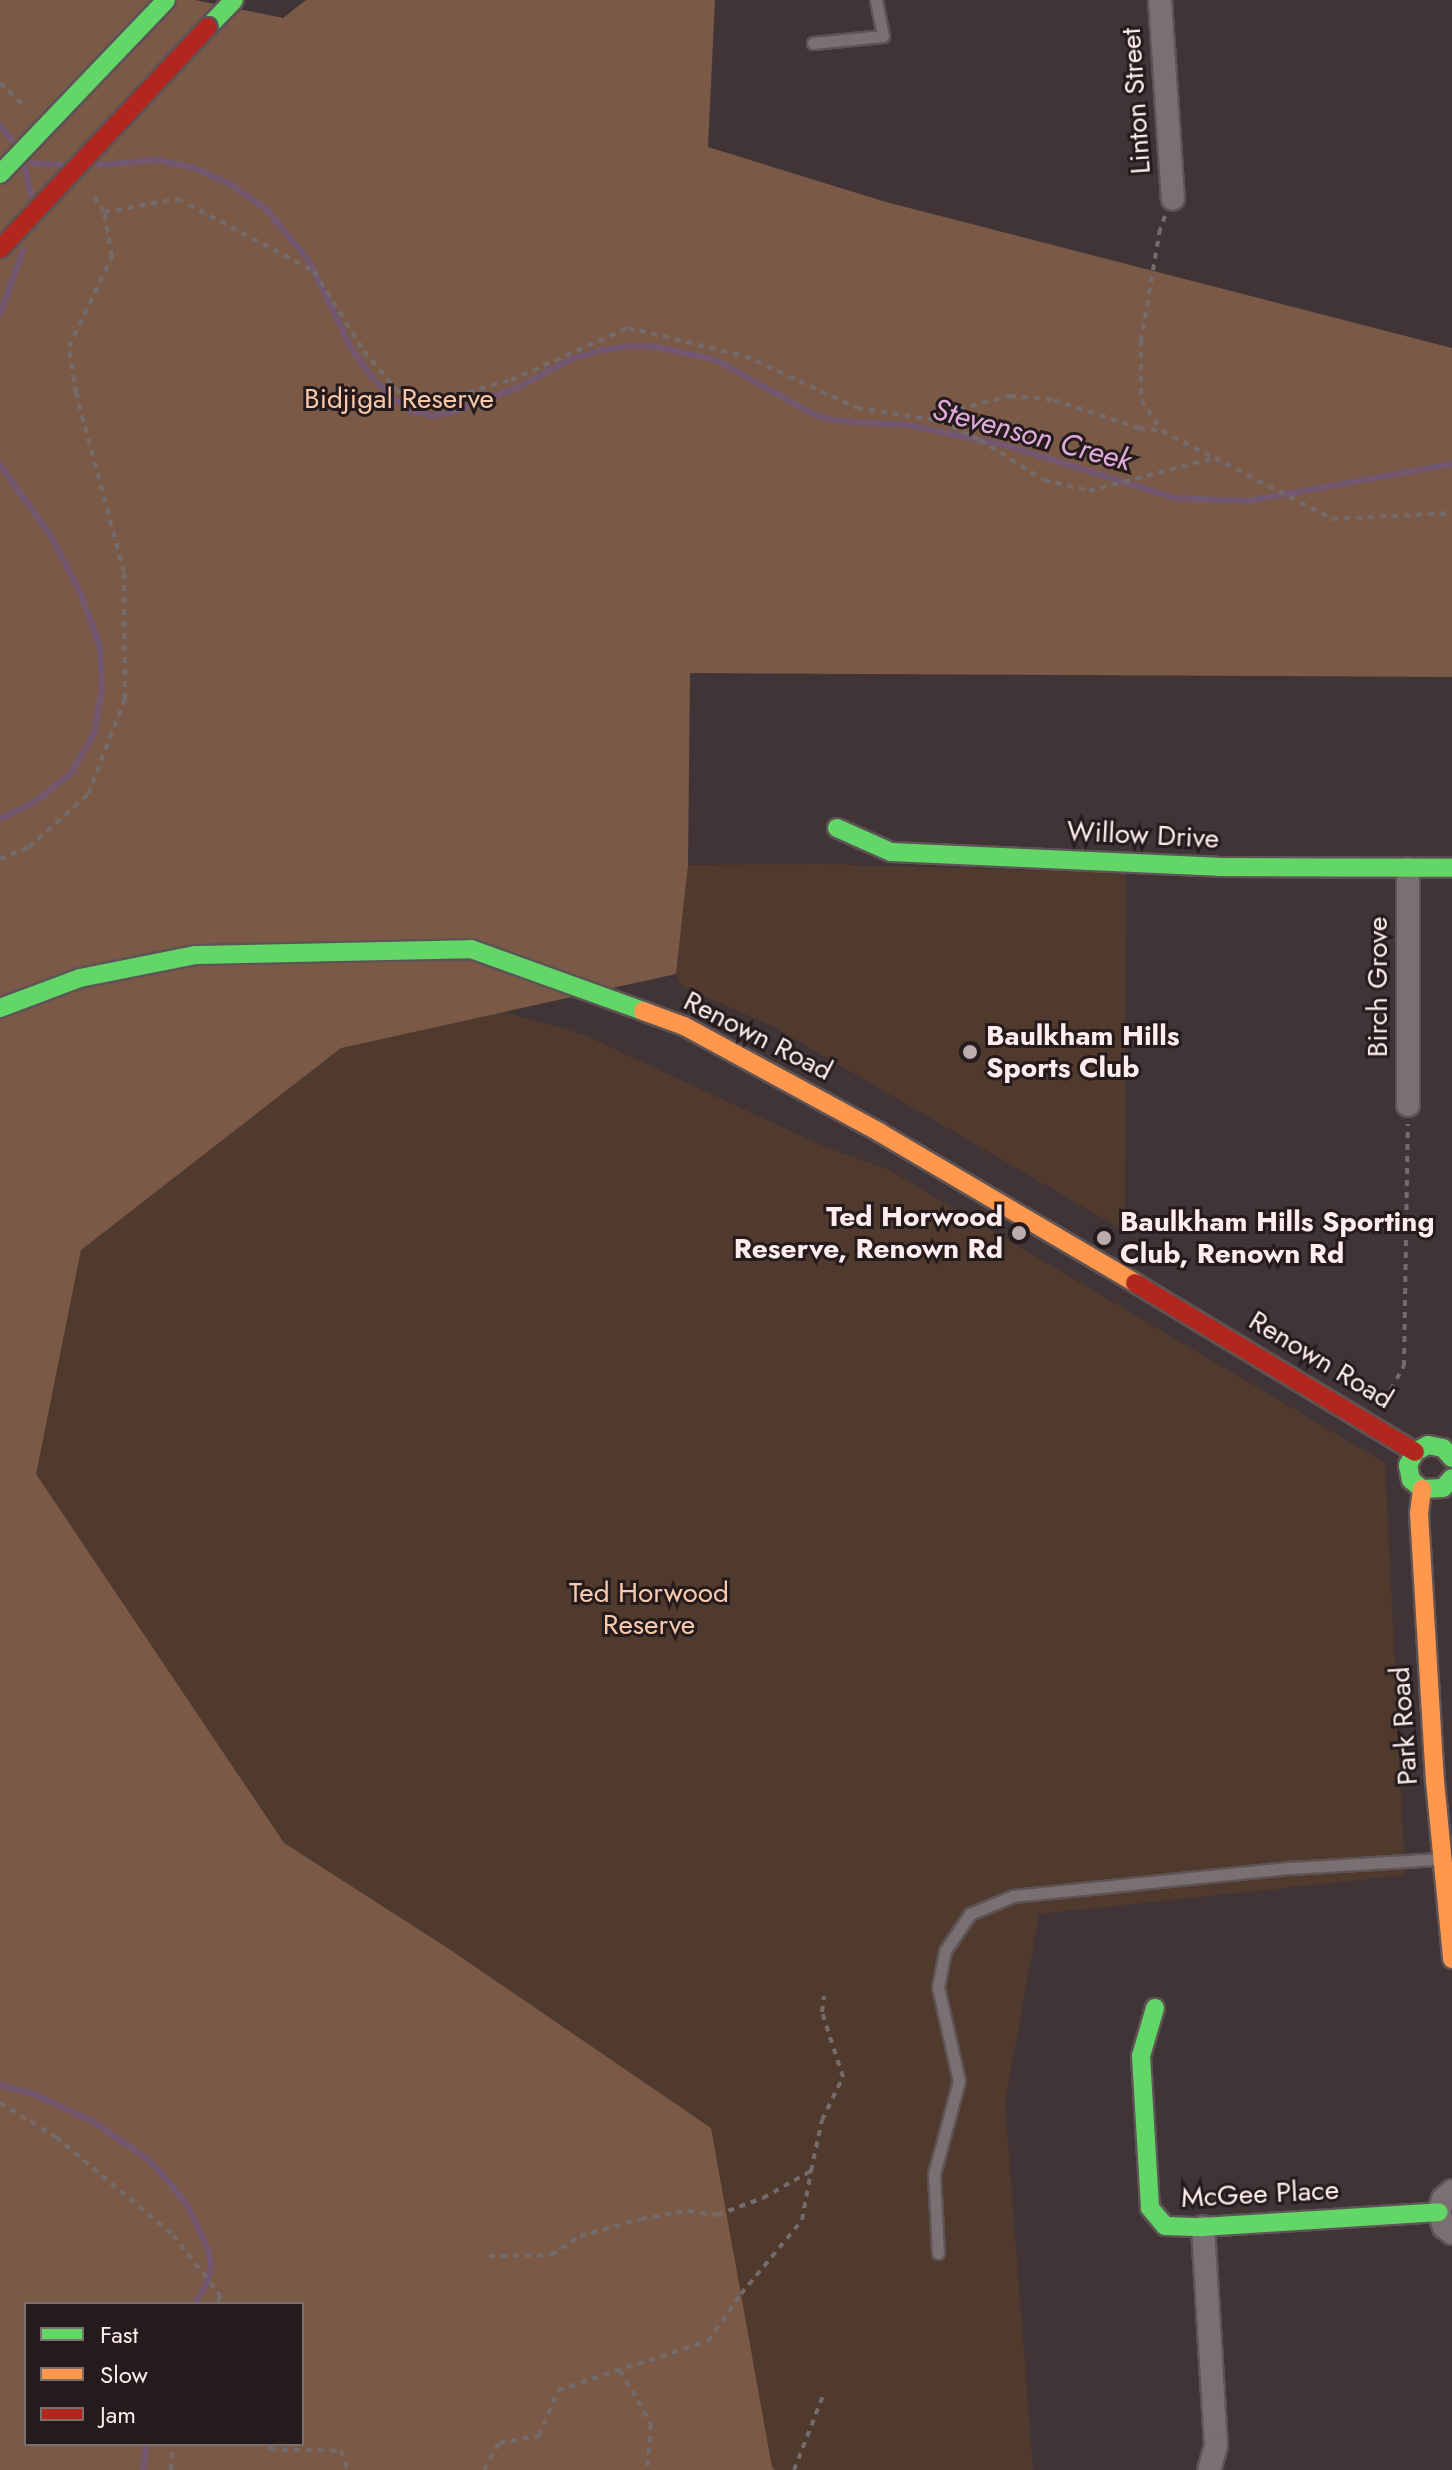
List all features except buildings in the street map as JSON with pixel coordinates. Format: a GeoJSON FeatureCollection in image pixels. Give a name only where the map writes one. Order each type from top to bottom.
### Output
{"type":"FeatureCollection","features":[{"type":"Feature","properties":{"kind":"main road"},"geometry":{"type":"LineString","coordinates":[[0,174],[166,0]]}},
{"type":"Feature","properties":{"kind":"main road"},"geometry":{"type":"LineString","coordinates":[[0,249],[234,0]]}},
{"type":"Feature","properties":{"kind":"main road","name":"Willow Drive"},"geometry":{"type":"LineString","coordinates":[[837,828],[891,852],[1218,867],[1452,868]]}},
{"type":"Feature","properties":{"kind":"main road","name":"Renown Road"},"geometry":{"type":"LineString","coordinates":[[0,1008],[80,978],[195,955],[471,949],[684,1026],[879,1132],[1392,1435],[1415,1452]]}},
{"type":"Feature","properties":{"kind":"main road"},"geometry":{"type":"LineString","coordinates":[[1415,1452],[1436,1445],[1452,1458]]}},
{"type":"Feature","properties":{"kind":"main road","name":"Park Road"},"geometry":{"type":"LineString","coordinates":[[1415,1452],[1409,1473],[1422,1489],[1419,1513],[1443,1780],[1444,1859],[1452,1959]]}},
{"type":"Feature","properties":{"kind":"main road"},"geometry":{"type":"LineString","coordinates":[[1422,1489],[1443,1488],[1452,1478]]}},
{"type":"Feature","properties":{"kind":"main road","name":"McGee Place"},"geometry":{"type":"LineString","coordinates":[[1155,2008],[1141,2056],[1150,2208],[1165,2226],[1203,2227],[1439,2212]]}},
{"type":"Feature","properties":{"kind":"street","name":"Linton Street"},"geometry":{"type":"LineString","coordinates":[[1160,0],[1173,199]]}},
{"type":"Feature","properties":{"kind":"street","name":"Birch Grove"},"geometry":{"type":"LineString","coordinates":[[1408,869],[1408,1105]]}},
{"type":"Feature","properties":{"kind":"street"},"geometry":{"type":"LineString","coordinates":[[1452,2191],[1443,2199],[1439,2212],[1444,2227],[1452,2233]]}},
{"type":"Feature","properties":{"kind":"street"},"geometry":{"type":"LineString","coordinates":[[1203,2227],[1216,2446],[1209,2470]]}},
{"type":"Feature","properties":{"kind":"lane"},"geometry":{"type":"LineString","coordinates":[[813,43],[883,36],[876,0]]}},
{"type":"Feature","properties":{"kind":"lane"},"geometry":{"type":"LineString","coordinates":[[938,2253],[934,2174],[959,2081],[938,1987],[945,1951],[970,1914],[1013,1896],[1291,1868],[1444,1859]]}},
{"type":"Feature","properties":{"kind":"path"},"geometry":{"type":"LineString","coordinates":[[0,83],[19,99]]}},
{"type":"Feature","properties":{"kind":"path"},"geometry":{"type":"LineString","coordinates":[[0,859],[29,847],[88,794],[125,699],[124,572],[76,393],[69,347],[112,256],[104,212],[84,180]]}},
{"type":"Feature","properties":{"kind":"path"},"geometry":{"type":"LineString","coordinates":[[104,212],[178,199],[314,271],[364,351],[396,390],[422,405],[511,380],[628,328],[745,356],[857,408],[941,421],[980,440],[1044,480],[1089,491],[1215,458]]}},
{"type":"Feature","properties":{"kind":"path"},"geometry":{"type":"LineString","coordinates":[[1160,229],[1141,340],[1141,400],[1162,431]]}},
{"type":"Feature","properties":{"kind":"path"},"geometry":{"type":"LineString","coordinates":[[941,421],[959,409],[1010,396],[1054,400],[1139,428],[1162,431],[1332,519],[1452,513]]}},
{"type":"Feature","properties":{"kind":"path"},"geometry":{"type":"LineString","coordinates":[[1385,1400],[1404,1366],[1408,1105]]}},
{"type":"Feature","properties":{"kind":"path"},"geometry":{"type":"LineString","coordinates":[[484,2470],[499,2443],[539,2436],[558,2390],[708,2341],[741,2294],[802,2220],[822,2120],[843,2077],[822,2012],[824,1996]]}},
{"type":"Feature","properties":{"kind":"path"},"geometry":{"type":"LineString","coordinates":[[0,2103],[56,2137],[173,2235],[220,2295],[218,2302]]}},
{"type":"Feature","properties":{"kind":"path"},"geometry":{"type":"LineString","coordinates":[[489,2256],[551,2255],[580,2236],[641,2219],[688,2211],[717,2215],[763,2198],[811,2171]]}},
{"type":"Feature","properties":{"kind":"path"},"geometry":{"type":"LineString","coordinates":[[620,2370],[651,2424],[647,2470]]}},
{"type":"Feature","properties":{"kind":"path"},"geometry":{"type":"LineString","coordinates":[[794,2470],[824,2393]]}},
{"type":"Feature","properties":{"kind":"path"},"geometry":{"type":"LineString","coordinates":[[171,2470],[172,2446]]}},
{"type":"Feature","properties":{"kind":"path"},"geometry":{"type":"LineString","coordinates":[[269,2446],[270,2449],[341,2451],[348,2470]]}},
{"type":"Feature","properties":{"kind":"green space","name":"Bidjigal Reserve"},"geometry":{"type":"Polygon","coordinates":[[[0,0],[195,0],[283,18],[306,0],[715,0],[708,147],[886,202],[1452,348],[1452,677],[690,673],[688,865],[676,974],[341,1048],[81,1250],[36,1474],[284,1843],[449,1949],[711,2128],[775,2470],[0,2470],[0,0]]]}},
{"type":"Feature","properties":{"kind":"green space","name":"Baulkham Hills Sports Club"},"geometry":{"type":"Polygon","coordinates":[[[822,864],[1126,873],[1125,1231],[772,1026],[682,986],[676,974],[688,865],[822,864]]]}},
{"type":"Feature","properties":{"kind":"green space","name":"Ted Horwood Reserve"},"geometry":{"type":"Polygon","coordinates":[[[297,978],[475,1004],[582,1034],[827,1148],[889,1170],[1385,1463],[1405,1875],[1039,1914],[1005,2103],[1033,2470],[687,2470],[0,1598],[0,1363],[9,1320],[297,978]]]}},
{"type":"Feature","properties":{"kind":"waterway"},"geometry":{"type":"LineString","coordinates":[[0,125],[12,140]]}},
{"type":"Feature","properties":{"kind":"waterway","name":"Stevenson Creek"},"geometry":{"type":"LineString","coordinates":[[99,165],[158,160],[195,168],[232,185],[267,210],[309,261],[350,346],[370,375],[391,397],[411,411],[432,416],[452,412],[517,388],[569,360],[598,351],[629,346],[657,347],[716,360],[817,416],[839,421],[907,425],[1008,446],[1175,498],[1248,501],[1452,464]]}},
{"type":"Feature","properties":{"kind":"waterway","name":"Stevenson Creek"},"geometry":{"type":"LineString","coordinates":[[32,163],[60,165]]}},
{"type":"Feature","properties":{"kind":"waterway"},"geometry":{"type":"LineString","coordinates":[[25,168],[31,196]]}},
{"type":"Feature","properties":{"kind":"waterway"},"geometry":{"type":"LineString","coordinates":[[0,314],[23,250]]}},
{"type":"Feature","properties":{"kind":"waterway"},"geometry":{"type":"LineString","coordinates":[[0,465],[51,536],[81,594],[100,647],[102,689],[94,734],[71,773],[35,802],[0,819]]}},
{"type":"Feature","properties":{"kind":"waterway"},"geometry":{"type":"LineString","coordinates":[[0,2085],[34,2094],[92,2121],[148,2159],[163,2175],[187,2205],[208,2249],[211,2266],[206,2285],[196,2302]]}},
{"type":"Feature","properties":{"kind":"waterway"},"geometry":{"type":"LineString","coordinates":[[143,2470],[146,2446]]}},
{"type":"Feature","properties":{"kind":"traffic: fast"},"geometry":{"type":"LineString","coordinates":[[0,174],[166,0]]}},
{"type":"Feature","properties":{"kind":"traffic: fast"},"geometry":{"type":"LineString","coordinates":[[208,27],[234,0]]}},
{"type":"Feature","properties":{"kind":"traffic: fast"},"geometry":{"type":"LineString","coordinates":[[837,828],[891,852],[1218,867],[1452,868]]}},
{"type":"Feature","properties":{"kind":"traffic: fast"},"geometry":{"type":"LineString","coordinates":[[0,1008],[80,978],[195,955],[471,949],[643,1011]]}},
{"type":"Feature","properties":{"kind":"traffic: fast"},"geometry":{"type":"LineString","coordinates":[[1452,1458],[1443,1448],[1428,1445],[1415,1452],[1408,1465],[1411,1480],[1422,1489],[1443,1488],[1452,1478]]}},
{"type":"Feature","properties":{"kind":"traffic: fast"},"geometry":{"type":"LineString","coordinates":[[1155,2008],[1141,2056],[1150,2208],[1165,2226],[1203,2227],[1439,2212]]}},
{"type":"Feature","properties":{"kind":"traffic: slow"},"geometry":{"type":"LineString","coordinates":[[643,1011],[684,1026],[879,1132],[1135,1283]]}},
{"type":"Feature","properties":{"kind":"traffic: slow"},"geometry":{"type":"LineString","coordinates":[[1422,1489],[1419,1513],[1435,1781],[1452,1959]]}},
{"type":"Feature","properties":{"kind":"traffic: jam"},"geometry":{"type":"LineString","coordinates":[[0,249],[208,27]]}},
{"type":"Feature","properties":{"kind":"traffic: jam"},"geometry":{"type":"LineString","coordinates":[[1135,1283],[1415,1452]]}},
{"type":"Feature","properties":{"kind":"place","name":"Baulkham Hills Sports Club"},"geometry":{"type":"Point","coordinates":[970,1052]}},
{"type":"Feature","properties":{"kind":"place","name":"Ted Horwood Reserve, Renown Rd"},"geometry":{"type":"Point","coordinates":[1019,1233]}},
{"type":"Feature","properties":{"kind":"place","name":"Baulkham Hills Sporting Club, Renown Rd"},"geometry":{"type":"Point","coordinates":[1104,1238]}}]}
